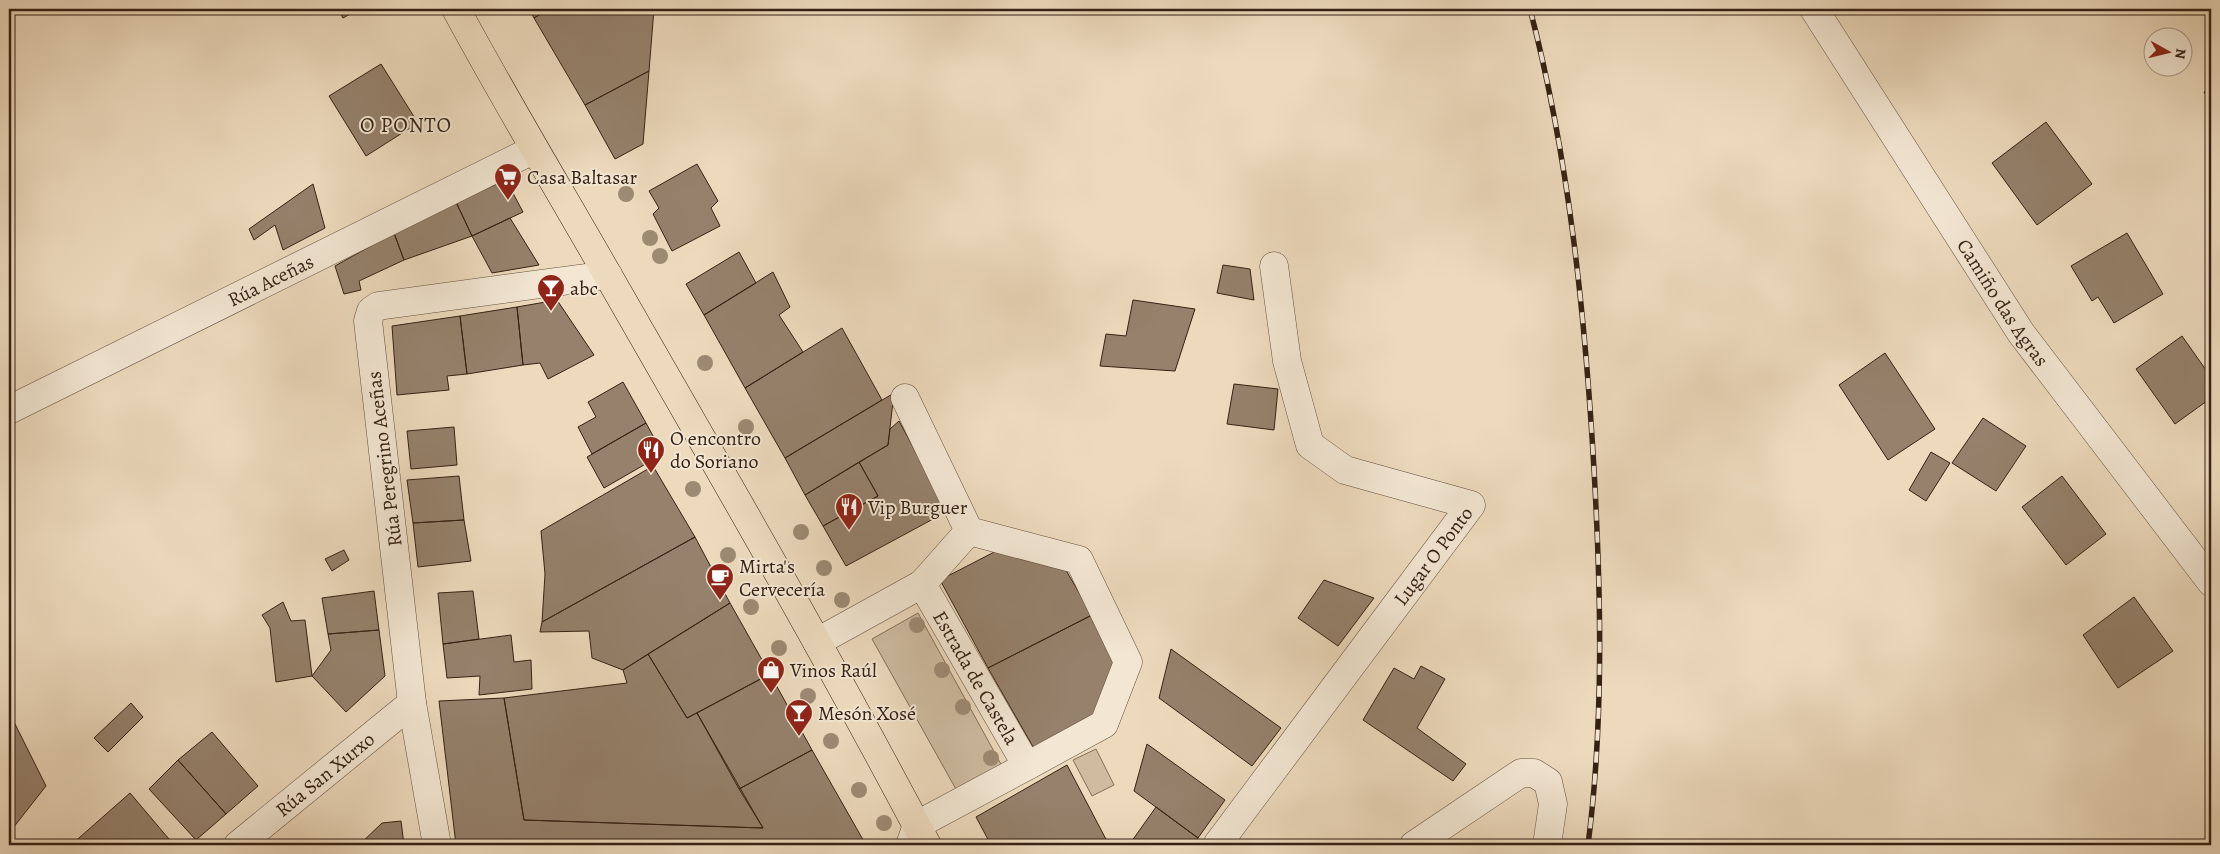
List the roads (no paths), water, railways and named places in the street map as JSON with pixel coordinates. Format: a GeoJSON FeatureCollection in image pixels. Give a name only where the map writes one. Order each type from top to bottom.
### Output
{"type":"FeatureCollection","features":[{"type":"Feature","properties":{"kind":"main road","name":"Estrada de Castela"},"geometry":{"type":"LineString","coordinates":[[456,9],[533,150],[608,275],[817,642],[918,839]]}},
{"type":"Feature","properties":{"kind":"street","name":"Camiño das Agras"},"geometry":{"type":"LineString","coordinates":[[1814,9],[2020,333],[2211,582]]}},
{"type":"Feature","properties":{"kind":"street","name":"Rúa Aceñas"},"geometry":{"type":"LineString","coordinates":[[9,410],[533,150]]}},
{"type":"Feature","properties":{"kind":"street","name":"Lugar O Ponto"},"geometry":{"type":"LineString","coordinates":[[1217,845],[1472,505],[1345,470],[1310,445],[1287,361],[1274,266]]}},
{"type":"Feature","properties":{"kind":"street","name":"Rúa Peregrino Aceñas"},"geometry":{"type":"LineString","coordinates":[[437,845],[412,703],[368,321],[371,312],[378,306],[608,275]]}},
{"type":"Feature","properties":{"kind":"street"},"geometry":{"type":"LineString","coordinates":[[905,398],[969,531],[1079,560],[1128,662],[1104,724],[1027,766]]}},
{"type":"Feature","properties":{"kind":"street"},"geometry":{"type":"LineString","coordinates":[[817,642],[922,584],[969,531]]}},
{"type":"Feature","properties":{"kind":"street","name":"Estrada de Castela"},"geometry":{"type":"LineString","coordinates":[[918,839],[1027,766],[922,584]]}},
{"type":"Feature","properties":{"kind":"street","name":"Rúa San Xurxo"},"geometry":{"type":"LineString","coordinates":[[238,845],[412,703]]}},
{"type":"Feature","properties":{"kind":"street"},"geometry":{"type":"LineString","coordinates":[[1414,845],[1521,773],[1534,774],[1548,782],[1553,804],[1547,845]]}},
{"type":"Feature","properties":{"kind":"railway"},"geometry":{"type":"LineString","coordinates":[[1530,9],[1544,65],[1565,179],[1586,353],[1594,469],[1600,657],[1597,752],[1588,845]]}},
{"type":"Feature","properties":{"kind":"place","name":"Casa Baltasar"},"geometry":{"type":"Point","coordinates":[508,201]}},
{"type":"Feature","properties":{"kind":"place","name":"abc"},"geometry":{"type":"Point","coordinates":[551,312]}},
{"type":"Feature","properties":{"kind":"place","name":"O encontro do Soriano"},"geometry":{"type":"Point","coordinates":[651,474]}},
{"type":"Feature","properties":{"kind":"place","name":"Vip Burguer"},"geometry":{"type":"Point","coordinates":[849,531]}},
{"type":"Feature","properties":{"kind":"place","name":"Mirta's Cervecería"},"geometry":{"type":"Point","coordinates":[720,601]}},
{"type":"Feature","properties":{"kind":"place","name":"Vinos Raúl"},"geometry":{"type":"Point","coordinates":[771,694]}},
{"type":"Feature","properties":{"kind":"place","name":"Mesón Xosé"},"geometry":{"type":"Point","coordinates":[799,737]}},
{"type":"Feature","properties":{"kind":"district","name":"O PONTO"},"geometry":{"type":"Point","coordinates":[406,125]}}]}
